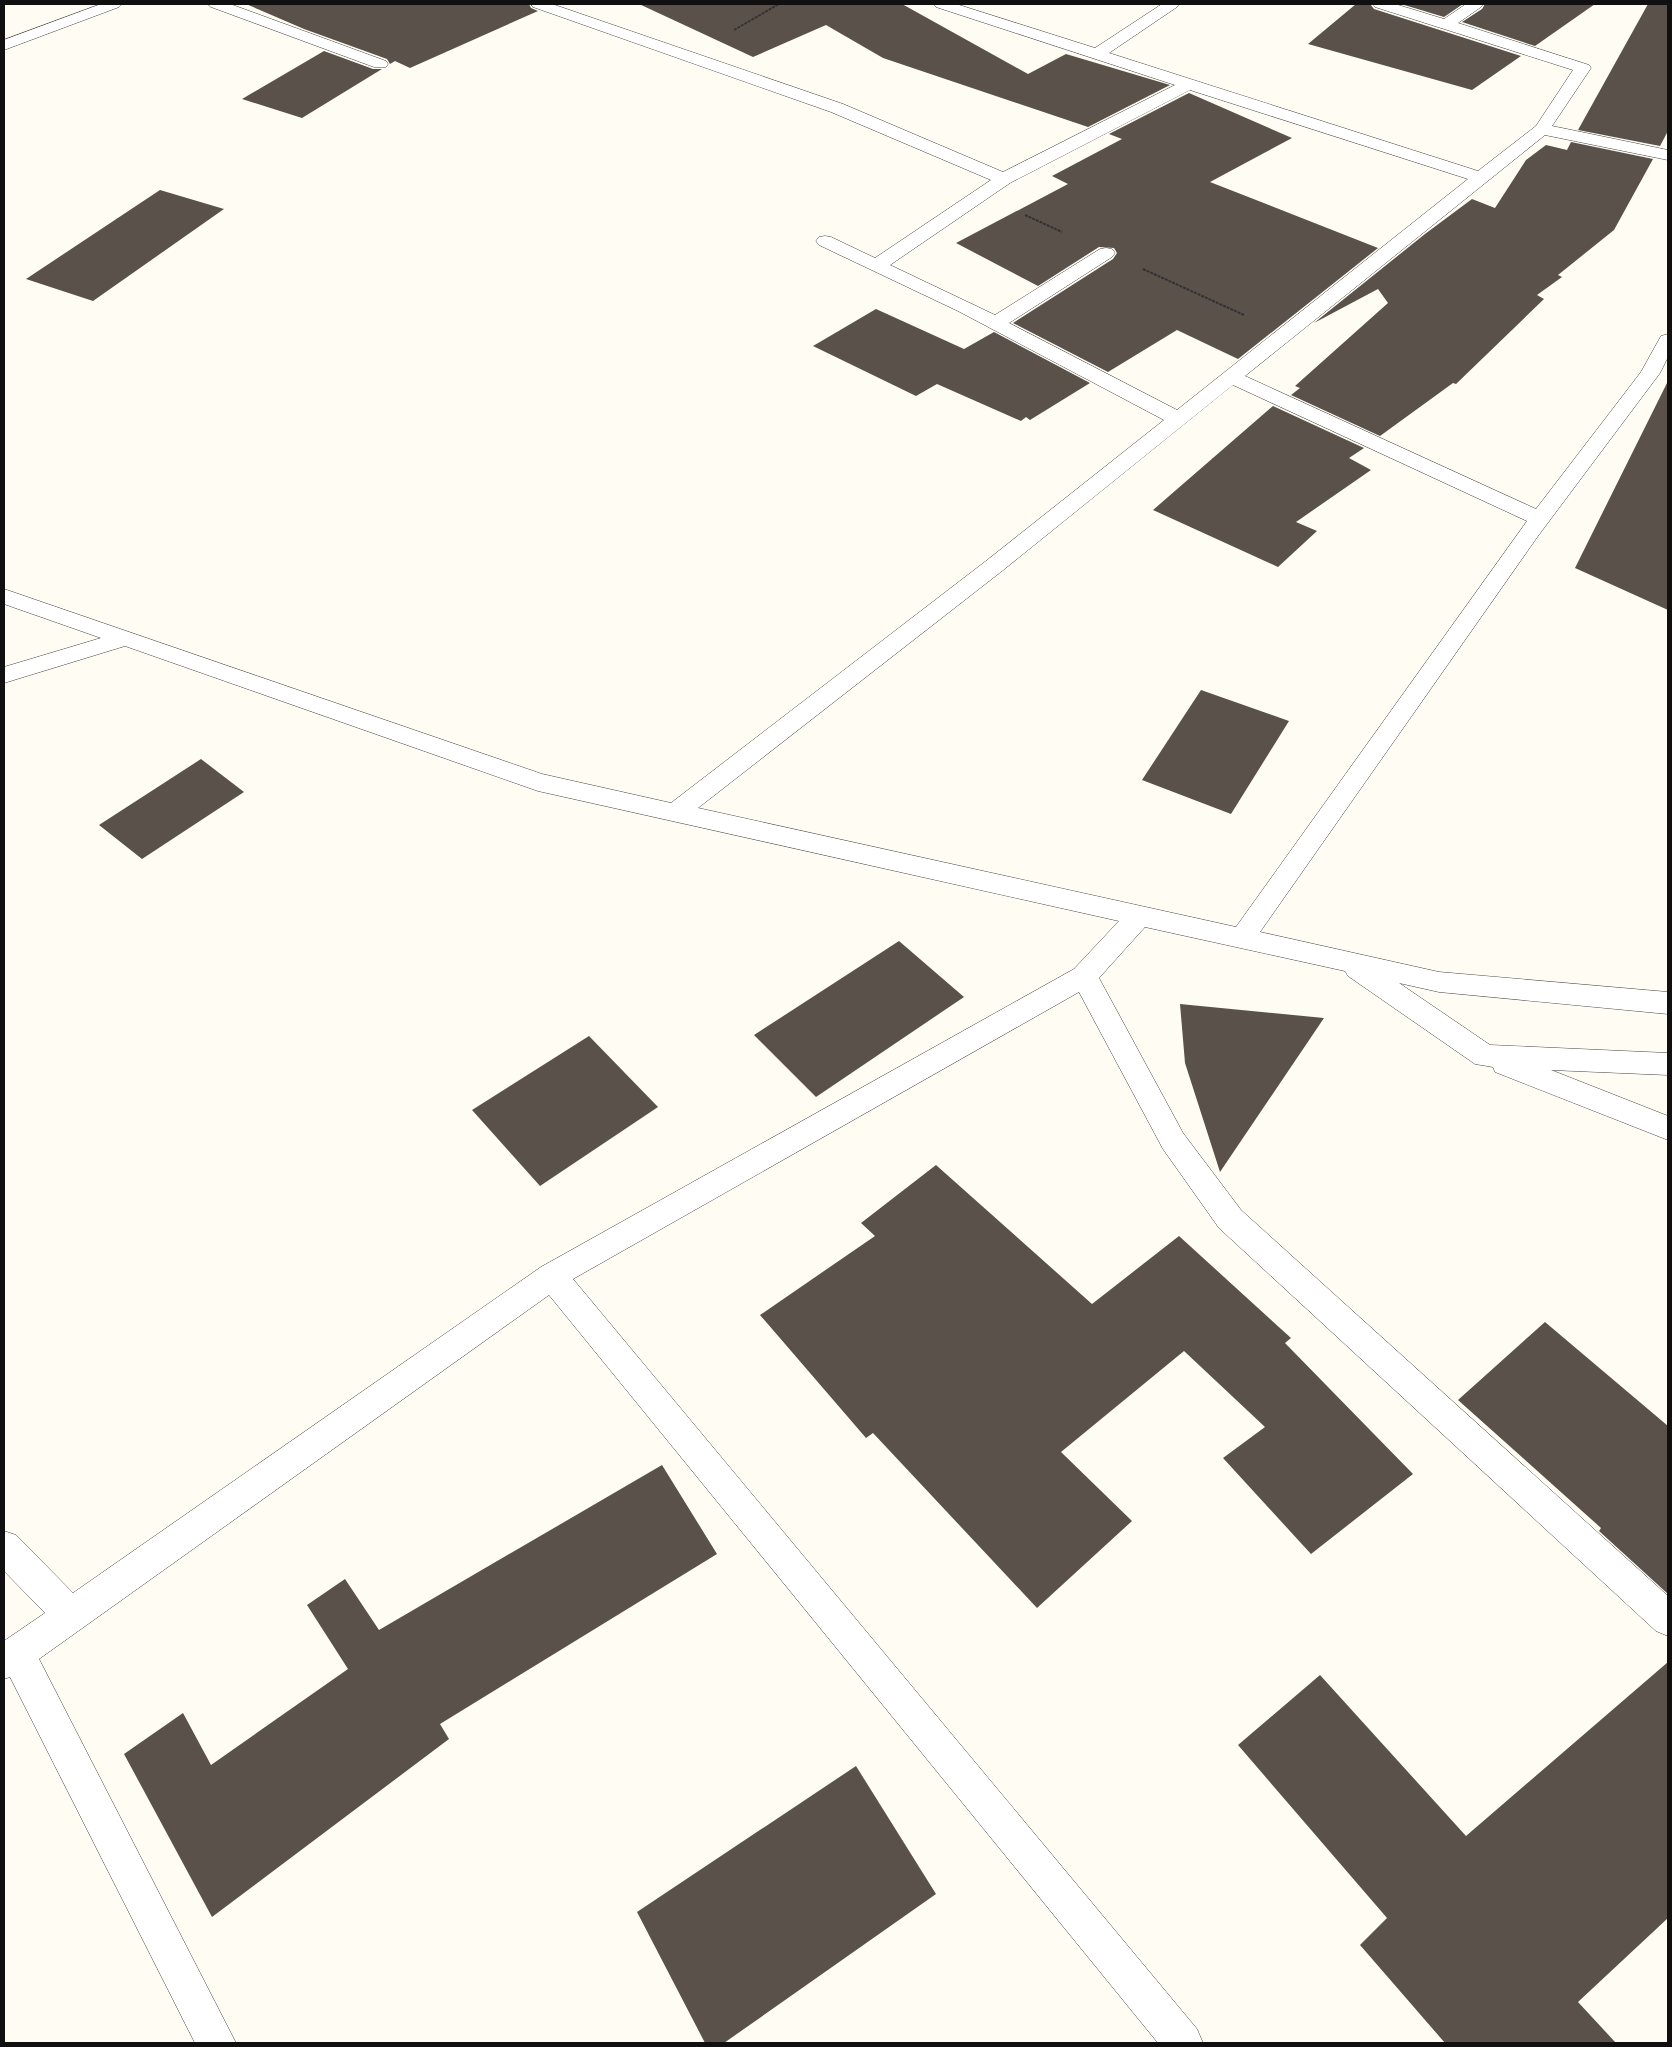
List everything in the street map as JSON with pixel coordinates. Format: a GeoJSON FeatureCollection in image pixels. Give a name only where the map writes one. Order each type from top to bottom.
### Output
{"type":"FeatureCollection","features":[{"type":"Feature","properties":{"kind":"street"},"geometry":{"type":"LineString","coordinates":[[4,45],[114,4]]}},
{"type":"Feature","properties":{"kind":"street"},"geometry":{"type":"LineString","coordinates":[[216,4],[380,64]]}},
{"type":"Feature","properties":{"kind":"street"},"geometry":{"type":"LineString","coordinates":[[538,4],[837,108],[1004,179]]}},
{"type":"Feature","properties":{"kind":"street"},"geometry":{"type":"LineString","coordinates":[[941,4],[1481,178]]}},
{"type":"Feature","properties":{"kind":"street"},"geometry":{"type":"LineString","coordinates":[[1097,54],[1172,4]]}},
{"type":"Feature","properties":{"kind":"street"},"geometry":{"type":"LineString","coordinates":[[675,813],[994,566],[1542,129],[1583,68],[1380,4]]}},
{"type":"Feature","properties":{"kind":"street"},"geometry":{"type":"LineString","coordinates":[[1444,25],[1476,4]]}},
{"type":"Feature","properties":{"kind":"street"},"geometry":{"type":"LineString","coordinates":[[877,265],[1004,179],[1189,84]]}},
{"type":"Feature","properties":{"kind":"street"},"geometry":{"type":"LineString","coordinates":[[1542,129],[1668,155]]}},
{"type":"Feature","properties":{"kind":"street"},"geometry":{"type":"LineString","coordinates":[[825,241],[996,323],[1178,419]]}},
{"type":"Feature","properties":{"kind":"street"},"geometry":{"type":"LineString","coordinates":[[996,323],[1106,253]]}},
{"type":"Feature","properties":{"kind":"street"},"geometry":{"type":"LineString","coordinates":[[1242,938],[1539,518],[1650,373],[1668,340]]}},
{"type":"Feature","properties":{"kind":"street"},"geometry":{"type":"LineString","coordinates":[[1230,377],[1539,518]]}},
{"type":"Feature","properties":{"kind":"street"},"geometry":{"type":"LineString","coordinates":[[4,596],[538,782],[1439,982],[1668,1003]]}},
{"type":"Feature","properties":{"kind":"street"},"geometry":{"type":"LineString","coordinates":[[4,675],[126,638]]}},
{"type":"Feature","properties":{"kind":"street"},"geometry":{"type":"LineString","coordinates":[[216,2043],[10,1658],[552,1276],[1084,976],[1140,915]]}},
{"type":"Feature","properties":{"kind":"street"},"geometry":{"type":"LineString","coordinates":[[1346,962],[1485,1056],[1668,1128]]}},
{"type":"Feature","properties":{"kind":"street"},"geometry":{"type":"LineString","coordinates":[[1084,976],[1173,1141],[1230,1219],[1668,1619]]}},
{"type":"Feature","properties":{"kind":"street"},"geometry":{"type":"LineString","coordinates":[[1485,1056],[1668,1064]]}},
{"type":"Feature","properties":{"kind":"street"},"geometry":{"type":"LineString","coordinates":[[552,1276],[1183,2043]]}},
{"type":"Feature","properties":{"kind":"street"},"geometry":{"type":"LineString","coordinates":[[4,1547],[71,1615]]}},
{"type":"Feature","properties":{"kind":"building"},"geometry":{"type":"Polygon","coordinates":[[[246,4],[529,4],[531,8],[538,11],[410,68],[395,61],[390,64],[387,59],[304,29],[246,4]]]}},
{"type":"Feature","properties":{"kind":"building"},"geometry":{"type":"Polygon","coordinates":[[[639,4],[902,4],[1028,74],[1066,54],[1170,85],[1088,127],[883,58],[826,25],[753,57],[639,4]]]}},
{"type":"Feature","properties":{"kind":"building"},"geometry":{"type":"Polygon","coordinates":[[[1356,4],[1370,4],[1374,9],[1521,56],[1472,90],[1308,44],[1356,4]]]}},
{"type":"Feature","properties":{"kind":"building"},"geometry":{"type":"Polygon","coordinates":[[[1401,4],[1463,4],[1444,17],[1401,4]]]}},
{"type":"Feature","properties":{"kind":"building"},"geometry":{"type":"Polygon","coordinates":[[[1485,4],[1595,4],[1535,46],[1462,22],[1482,9],[1485,4]]]}},
{"type":"Feature","properties":{"kind":"building"},"geometry":{"type":"Polygon","coordinates":[[[1648,4],[1668,4],[1668,131],[1660,146],[1578,130],[1648,4]]]}},
{"type":"Feature","properties":{"kind":"building"},"geometry":{"type":"Polygon","coordinates":[[[324,51],[373,69],[382,69],[302,118],[242,99],[324,51]]]}},
{"type":"Feature","properties":{"kind":"building"},"geometry":{"type":"Polygon","coordinates":[[[1189,93],[1292,138],[1210,182],[1378,248],[1238,359],[1177,330],[1108,372],[1013,323],[1113,259],[1117,253],[1114,248],[1099,247],[1038,286],[956,243],[1068,184],[1052,176],[1122,139],[1109,134],[1189,93]]]}},
{"type":"Feature","properties":{"kind":"building"},"geometry":{"type":"Polygon","coordinates":[[[1571,142],[1653,159],[1614,230],[1558,275],[1562,277],[1537,295],[1544,299],[1456,384],[1453,383],[1380,436],[1291,395],[1300,388],[1295,386],[1388,303],[1378,289],[1314,323],[1472,199],[1495,208],[1526,160],[1546,145],[1567,150],[1571,142]]]}},
{"type":"Feature","properties":{"kind":"building"},"geometry":{"type":"Polygon","coordinates":[[[160,190],[224,209],[93,301],[26,279],[160,190]]]}},
{"type":"Feature","properties":{"kind":"building"},"geometry":{"type":"Polygon","coordinates":[[[876,309],[964,349],[994,332],[1090,383],[1030,420],[1026,417],[1021,421],[937,384],[916,396],[813,346],[876,309]]]}},
{"type":"Feature","properties":{"kind":"building"},"geometry":{"type":"Polygon","coordinates":[[[1668,381],[1668,610],[1575,568],[1668,381]]]}},
{"type":"Feature","properties":{"kind":"building"},"geometry":{"type":"Polygon","coordinates":[[[1273,406],[1364,448],[1349,458],[1371,470],[1296,522],[1317,531],[1278,567],[1153,510],[1273,406]]]}},
{"type":"Feature","properties":{"kind":"building"},"geometry":{"type":"Polygon","coordinates":[[[1201,690],[1289,721],[1231,814],[1142,780],[1201,690]]]}},
{"type":"Feature","properties":{"kind":"building"},"geometry":{"type":"Polygon","coordinates":[[[201,759],[244,792],[142,859],[99,825],[201,759]]]}},
{"type":"Feature","properties":{"kind":"building"},"geometry":{"type":"Polygon","coordinates":[[[899,941],[964,997],[816,1097],[754,1035],[899,941]]]}},
{"type":"Feature","properties":{"kind":"building"},"geometry":{"type":"Polygon","coordinates":[[[1180,1004],[1324,1018],[1220,1172],[1185,1063],[1180,1004]]]}},
{"type":"Feature","properties":{"kind":"building"},"geometry":{"type":"Polygon","coordinates":[[[589,1036],[658,1107],[540,1186],[472,1110],[589,1036]]]}},
{"type":"Feature","properties":{"kind":"building"},"geometry":{"type":"Polygon","coordinates":[[[936,1165],[1092,1304],[1179,1236],[1291,1338],[1285,1343],[1413,1474],[1311,1554],[1223,1458],[1265,1427],[1184,1351],[1061,1452],[1132,1521],[1037,1608],[873,1433],[866,1438],[760,1315],[875,1236],[861,1223],[936,1165]]]}},
{"type":"Feature","properties":{"kind":"building"},"geometry":{"type":"Polygon","coordinates":[[[1545,1322],[1668,1426],[1668,1594],[1599,1531],[1601,1528],[1458,1400],[1545,1322]]]}},
{"type":"Feature","properties":{"kind":"building"},"geometry":{"type":"Polygon","coordinates":[[[662,1465],[717,1554],[440,1724],[449,1739],[212,1917],[124,1754],[183,1713],[211,1765],[348,1669],[307,1605],[345,1579],[379,1630],[662,1465]]]}},
{"type":"Feature","properties":{"kind":"building"},"geometry":{"type":"Polygon","coordinates":[[[1668,1662],[1668,1918],[1578,2002],[1616,2043],[1445,2043],[1360,1945],[1387,1918],[1238,1745],[1320,1675],[1466,1836],[1668,1662]]]}},
{"type":"Feature","properties":{"kind":"building"},"geometry":{"type":"Polygon","coordinates":[[[856,1766],[936,1894],[724,2043],[705,2043],[637,1912],[856,1766]]]}}]}
